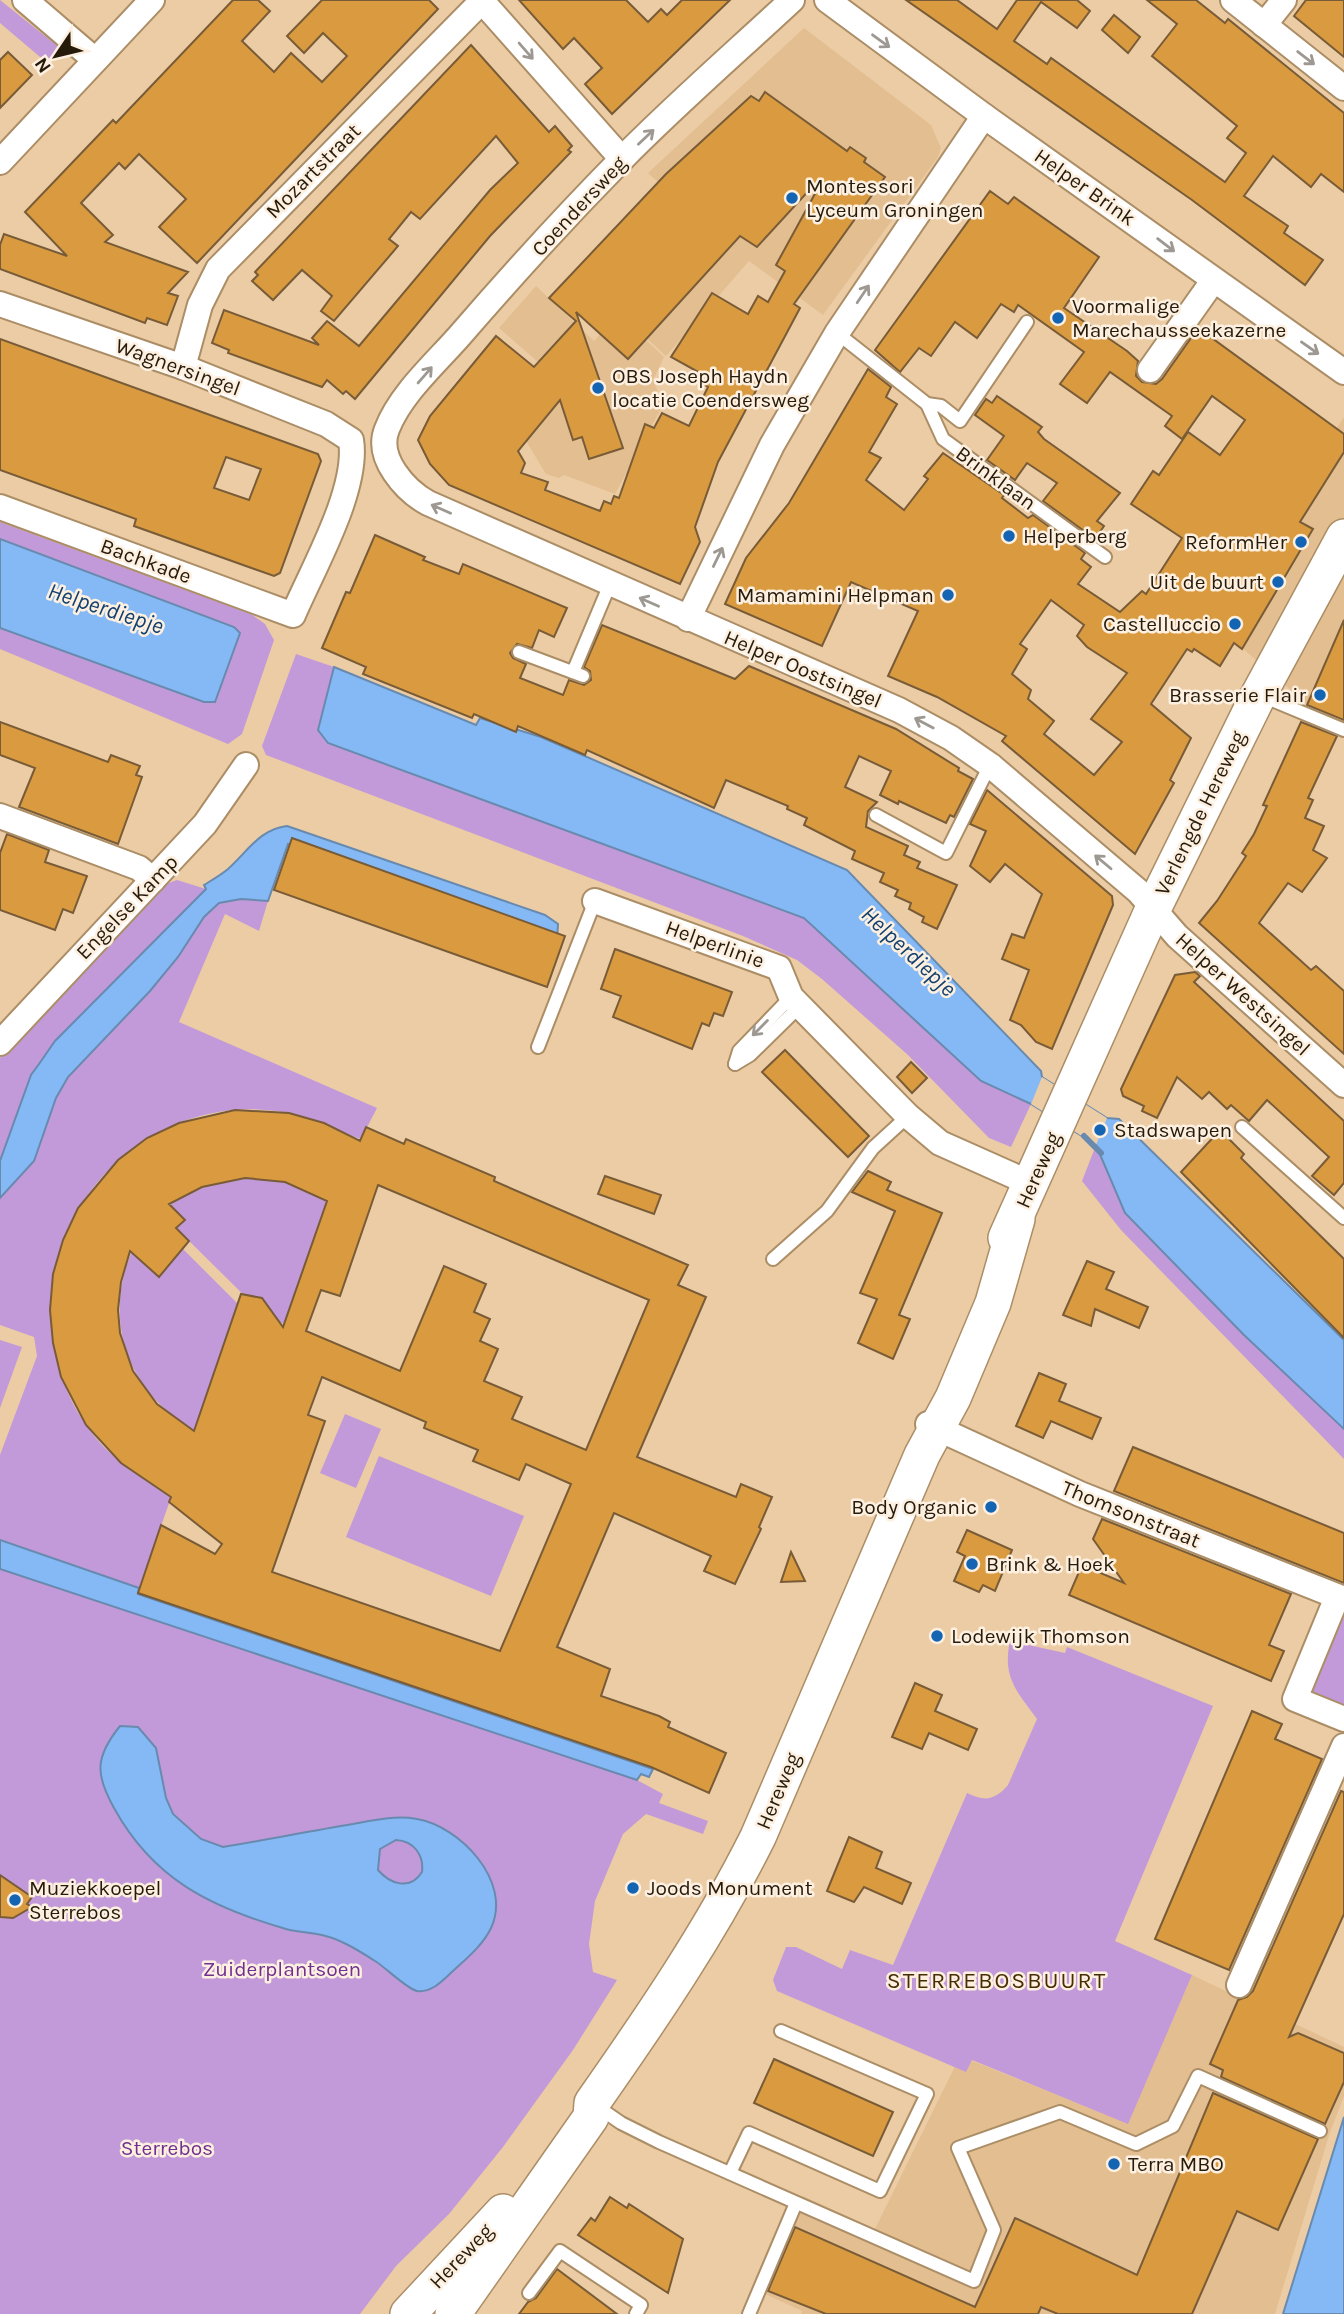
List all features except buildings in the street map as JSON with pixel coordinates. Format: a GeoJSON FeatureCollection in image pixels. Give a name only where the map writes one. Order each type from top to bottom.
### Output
{"type":"FeatureCollection","features":[{"type":"Feature","properties":{"kind":"main road","name":"Verlengde Hereweg"},"geometry":{"type":"LineString","coordinates":[[1065,1108],[1153,909],[1259,694],[1344,537]]}},
{"type":"Feature","properties":{"kind":"main road","name":"Hereweg"},"geometry":{"type":"LineString","coordinates":[[453,2314],[591,2117],[592,2103],[682,1974],[735,1884],[758,1837],[929,1436],[993,1303],[1017,1219],[1065,1108]]}},
{"type":"Feature","properties":{"kind":"main road","name":"Hereweg"},"geometry":{"type":"LineString","coordinates":[[408,2314],[505,2210],[577,2108],[592,2103]]}},
{"type":"Feature","properties":{"kind":"street"},"geometry":{"type":"LineString","coordinates":[[25,0],[95,61]]}},
{"type":"Feature","properties":{"kind":"street"},"geometry":{"type":"LineString","coordinates":[[0,162],[152,0]]}},
{"type":"Feature","properties":{"kind":"street"},"geometry":{"type":"LineString","coordinates":[[482,0],[622,159]]}},
{"type":"Feature","properties":{"kind":"street","name":"Mozartstraat"},"geometry":{"type":"LineString","coordinates":[[183,367],[200,305],[218,269],[482,0]]}},
{"type":"Feature","properties":{"kind":"street","name":"Coendersweg"},"geometry":{"type":"LineString","coordinates":[[386,431],[409,395],[496,294],[622,159],[792,0]]}},
{"type":"Feature","properties":{"kind":"street","name":"Helper Brink"},"geometry":{"type":"LineString","coordinates":[[827,0],[984,116],[1132,219],[1213,281],[1344,372]]}},
{"type":"Feature","properties":{"kind":"street"},"geometry":{"type":"LineString","coordinates":[[1233,0],[1344,88]]}},
{"type":"Feature","properties":{"kind":"street"},"geometry":{"type":"LineString","coordinates":[[1264,25],[1284,0]]}},
{"type":"Feature","properties":{"kind":"street"},"geometry":{"type":"LineString","coordinates":[[688,619],[772,445],[837,333],[984,116]]}},
{"type":"Feature","properties":{"kind":"street"},"geometry":{"type":"LineString","coordinates":[[1150,370],[1213,281]]}},
{"type":"Feature","properties":{"kind":"street","name":"Wagnersingel"},"geometry":{"type":"LineString","coordinates":[[0,303],[183,367],[327,424],[351,440],[351,477],[293,615]]}},
{"type":"Feature","properties":{"kind":"street","name":"Helper Oostsingel"},"geometry":{"type":"LineString","coordinates":[[386,431],[389,458],[396,475],[417,497],[899,710],[951,738],[990,765],[1138,891],[1153,909]]}},
{"type":"Feature","properties":{"kind":"street","name":"Bachkade"},"geometry":{"type":"LineString","coordinates":[[0,507],[293,615]]}},
{"type":"Feature","properties":{"kind":"street","name":"Engelse Kamp"},"geometry":{"type":"LineString","coordinates":[[0,1042],[205,824],[246,765]]}},
{"type":"Feature","properties":{"kind":"street"},"geometry":{"type":"LineString","coordinates":[[0,816],[139,869],[153,880]]}},
{"type":"Feature","properties":{"kind":"street","name":"Helperlinie"},"geometry":{"type":"LineString","coordinates":[[595,901],[779,968],[795,1001],[908,1116],[940,1143],[1032,1184]]}},
{"type":"Feature","properties":{"kind":"street","name":"Helper Westsingel"},"geometry":{"type":"LineString","coordinates":[[1153,909],[1177,936],[1341,1077]]}},
{"type":"Feature","properties":{"kind":"street","name":"Thomsonstraat"},"geometry":{"type":"LineString","coordinates":[[929,1436],[1341,1598],[1295,1699],[1344,1719]]}},
{"type":"Feature","properties":{"kind":"street"},"geometry":{"type":"LineString","coordinates":[[1239,1985],[1344,1746]]}},
{"type":"Feature","properties":{"kind":"lane"},"geometry":{"type":"LineString","coordinates":[[927,404],[941,406],[960,421],[1027,322]]}},
{"type":"Feature","properties":{"kind":"lane","name":"Brinklaan"},"geometry":{"type":"LineString","coordinates":[[837,333],[927,404],[943,439],[1105,557]]}},
{"type":"Feature","properties":{"kind":"lane"},"geometry":{"type":"LineString","coordinates":[[519,652],[578,674],[610,584]]}},
{"type":"Feature","properties":{"kind":"lane"},"geometry":{"type":"LineString","coordinates":[[1259,694],[1344,730]]}},
{"type":"Feature","properties":{"kind":"lane"},"geometry":{"type":"LineString","coordinates":[[876,816],[946,853],[990,765]]}},
{"type":"Feature","properties":{"kind":"lane","name":"Helperlinie"},"geometry":{"type":"LineString","coordinates":[[538,1047],[595,901]]}},
{"type":"Feature","properties":{"kind":"lane"},"geometry":{"type":"LineString","coordinates":[[795,1001],[750,1055],[735,1064],[739,1051],[795,1001]]}},
{"type":"Feature","properties":{"kind":"lane"},"geometry":{"type":"LineString","coordinates":[[773,1259],[827,1211],[873,1148],[908,1116]]}},
{"type":"Feature","properties":{"kind":"lane"},"geometry":{"type":"LineString","coordinates":[[1242,1127],[1344,1217]]}},
{"type":"Feature","properties":{"kind":"lane"},"geometry":{"type":"LineString","coordinates":[[1332,1207],[1342,1197]]}},
{"type":"Feature","properties":{"kind":"lane"},"geometry":{"type":"LineString","coordinates":[[730,2174],[749,2133],[880,2191],[927,2094],[781,2031]]}},
{"type":"Feature","properties":{"kind":"lane"},"geometry":{"type":"LineString","coordinates":[[592,2103],[621,2123],[730,2174],[974,2281],[994,2230],[957,2148],[1060,2112],[1136,2144],[1173,2126],[1198,2076],[1320,2130]]}},
{"type":"Feature","properties":{"kind":"lane"},"geometry":{"type":"LineString","coordinates":[[749,2314],[796,2203]]}},
{"type":"Feature","properties":{"kind":"lane"},"geometry":{"type":"LineString","coordinates":[[529,2293],[560,2251],[641,2305],[636,2314]]}},
{"type":"Feature","properties":{"kind":"shaded area","name":"Montessori Lyceum Groningen"},"geometry":{"type":"Polygon","coordinates":[[[804,28],[931,125],[941,148],[938,157],[823,315],[749,261],[666,356],[619,313],[706,224],[648,173],[804,28]]]}},
{"type":"Feature","properties":{"kind":"shaded area","name":"OBS Joseph Haydn locatie Coendersweg"},"geometry":{"type":"Polygon","coordinates":[[[536,286],[594,341],[618,314],[664,357],[653,380],[663,405],[615,494],[564,475],[559,478],[546,474],[517,426],[546,369],[499,328],[536,286]]]}},
{"type":"Feature","properties":{"kind":"shaded area"},"geometry":{"type":"Polygon","coordinates":[[[1344,417],[1344,736],[1212,622],[1344,417]]]}},
{"type":"Feature","properties":{"kind":"shaded area","name":"Terra MBO"},"geometry":{"type":"Polygon","coordinates":[[[1192,1975],[1344,2047],[1344,2096],[1330,2132],[1275,2314],[801,2314],[802,2311],[763,2293],[803,2196],[875,2229],[960,2056],[1127,2123],[1192,1975]]]}},
{"type":"Feature","properties":{"kind":"green space"},"geometry":{"type":"Polygon","coordinates":[[[0,0],[60,48],[46,62],[0,23],[0,0]]]}},
{"type":"Feature","properties":{"kind":"green space"},"geometry":{"type":"Polygon","coordinates":[[[0,522],[251,614],[265,624],[274,640],[242,734],[228,744],[0,649],[0,628],[204,702],[215,702],[239,633],[233,627],[0,539],[0,522]]]}},
{"type":"Feature","properties":{"kind":"green space"},"geometry":{"type":"Polygon","coordinates":[[[296,654],[334,667],[318,730],[328,743],[804,918],[981,1081],[1031,1104],[1011,1147],[989,1138],[908,1055],[797,960],[743,936],[266,755],[262,746],[296,654]]]}},
{"type":"Feature","properties":{"kind":"green space"},"geometry":{"type":"Polygon","coordinates":[[[177,880],[206,889],[55,1041],[39,1064],[0,1161],[0,1058],[166,884],[177,880]]]}},
{"type":"Feature","properties":{"kind":"green space"},"geometry":{"type":"Polygon","coordinates":[[[241,899],[268,901],[259,931],[225,914],[179,1022],[377,1108],[361,1139],[310,1119],[267,1110],[233,1110],[180,1123],[134,1148],[97,1183],[70,1226],[55,1274],[51,1325],[61,1376],[86,1425],[104,1447],[147,1481],[172,1495],[139,1588],[0,1540],[0,1455],[37,1356],[34,1337],[0,1325],[0,1198],[34,1161],[56,1098],[68,1077],[150,991],[178,957],[204,917],[219,903],[241,899]]]}},
{"type":"Feature","properties":{"kind":"green space"},"geometry":{"type":"Polygon","coordinates":[[[1096,1145],[1125,1214],[1244,1335],[1344,1429],[1344,1459],[1121,1230],[1082,1181],[1096,1145]]]}},
{"type":"Feature","properties":{"kind":"green space"},"geometry":{"type":"Polygon","coordinates":[[[259,1174],[331,1191],[285,1324],[267,1318],[176,1228],[170,1205],[184,1191],[259,1174]]]}},
{"type":"Feature","properties":{"kind":"green space"},"geometry":{"type":"Polygon","coordinates":[[[169,1235],[238,1304],[194,1430],[171,1415],[137,1376],[121,1329],[123,1277],[132,1251],[169,1235]]]}},
{"type":"Feature","properties":{"kind":"green space"},"geometry":{"type":"Polygon","coordinates":[[[0,1340],[22,1347],[0,1408],[0,1340]]]}},
{"type":"Feature","properties":{"kind":"green space"},"geometry":{"type":"Polygon","coordinates":[[[345,1414],[381,1429],[356,1488],[320,1473],[345,1414]]]}},
{"type":"Feature","properties":{"kind":"green space"},"geometry":{"type":"Polygon","coordinates":[[[379,1456],[524,1516],[491,1596],[346,1537],[379,1456]]]}},
{"type":"Feature","properties":{"kind":"green space","name":"Sterrebos"},"geometry":{"type":"Polygon","coordinates":[[[0,1569],[637,1780],[663,1794],[659,1803],[708,1821],[703,1834],[646,1814],[623,1834],[595,1901],[589,1944],[593,1972],[617,1980],[573,2050],[503,2147],[449,2214],[396,2266],[360,2314],[0,2314],[0,1569]]]}},
{"type":"Feature","properties":{"kind":"green space"},"geometry":{"type":"Polygon","coordinates":[[[1344,1618],[1344,1711],[1309,1694],[1340,1619],[1344,1618]]]}},
{"type":"Feature","properties":{"kind":"green space"},"geometry":{"type":"Polygon","coordinates":[[[1010,1641],[1065,1653],[1067,1647],[1213,1706],[1115,1941],[1192,1975],[1128,2124],[972,2060],[966,2072],[777,1991],[773,1980],[786,1947],[796,1947],[842,1969],[850,1950],[893,1965],[967,1793],[979,1798],[989,1798],[999,1794],[1008,1785],[1037,1719],[1010,1675],[1010,1641]]]}},
{"type":"Feature","properties":{"kind":"water"},"geometry":{"type":"Polygon","coordinates":[[[0,539],[234,627],[240,633],[215,702],[204,702],[0,628],[0,539]]]}},
{"type":"Feature","properties":{"kind":"water"},"geometry":{"type":"Polygon","coordinates":[[[334,667],[476,725],[480,718],[541,737],[847,870],[1041,1071],[1042,1077],[1107,1118],[1119,1119],[1344,1340],[1344,1429],[1244,1335],[1125,1213],[1096,1145],[1031,1104],[981,1081],[804,918],[328,743],[318,730],[334,667]]]}},
{"type":"Feature","properties":{"kind":"water"},"geometry":{"type":"Polygon","coordinates":[[[287,826],[545,915],[558,924],[557,940],[288,844],[268,901],[241,899],[219,903],[204,917],[178,957],[150,991],[68,1077],[56,1098],[34,1161],[0,1198],[0,1161],[31,1075],[55,1041],[206,889],[204,885],[228,869],[269,831],[287,826]]]}},
{"type":"Feature","properties":{"kind":"water"},"geometry":{"type":"Polygon","coordinates":[[[0,1540],[139,1588],[138,1594],[653,1769],[649,1777],[641,1774],[637,1780],[0,1569],[0,1540]]]}},
{"type":"Feature","properties":{"kind":"water"},"geometry":{"type":"Polygon","coordinates":[[[120,1726],[138,1727],[156,1748],[166,1798],[173,1814],[201,1839],[223,1847],[385,1818],[417,1819],[449,1832],[478,1858],[488,1875],[495,1892],[496,1910],[491,1928],[474,1951],[441,1982],[428,1990],[417,1991],[375,1961],[340,1941],[286,1929],[208,1900],[166,1872],[147,1854],[129,1833],[114,1808],[103,1785],[100,1766],[112,1737],[120,1726]],[[396,1840],[380,1849],[378,1870],[394,1882],[412,1882],[422,1872],[421,1860],[413,1846],[396,1840]]]}},
{"type":"Feature","properties":{"kind":"water"},"geometry":{"type":"Polygon","coordinates":[[[1344,2117],[1344,2314],[1283,2314],[1344,2117]]]}},
{"type":"Feature","properties":{"kind":"pier"},"geometry":{"type":"Polygon","coordinates":[[[1042,1077],[1107,1118],[1096,1145],[1031,1104],[1042,1077]]]}},
{"type":"Feature","properties":{"kind":"waterway","name":"Helperdiepje"},"geometry":{"type":"LineString","coordinates":[[1084,1136],[1101,1153]]}},
{"type":"Feature","properties":{"kind":"place","name":"Montessori Lyceum Groningen"},"geometry":{"type":"Point","coordinates":[792,198]}},
{"type":"Feature","properties":{"kind":"place","name":"Voormalige Marechausseekazerne"},"geometry":{"type":"Point","coordinates":[1058,318]}},
{"type":"Feature","properties":{"kind":"place","name":"OBS Joseph Haydn locatie Coendersweg"},"geometry":{"type":"Point","coordinates":[598,388]}},
{"type":"Feature","properties":{"kind":"place","name":"Helperberg"},"geometry":{"type":"Point","coordinates":[1009,536]}},
{"type":"Feature","properties":{"kind":"place","name":"ReformHer"},"geometry":{"type":"Point","coordinates":[1301,542]}},
{"type":"Feature","properties":{"kind":"place","name":"Uit de buurt"},"geometry":{"type":"Point","coordinates":[1278,582]}},
{"type":"Feature","properties":{"kind":"place","name":"Mamamini Helpman"},"geometry":{"type":"Point","coordinates":[948,595]}},
{"type":"Feature","properties":{"kind":"place","name":"Castelluccio"},"geometry":{"type":"Point","coordinates":[1235,624]}},
{"type":"Feature","properties":{"kind":"place","name":"Brasserie Flair"},"geometry":{"type":"Point","coordinates":[1320,695]}},
{"type":"Feature","properties":{"kind":"place","name":"Stadswapen"},"geometry":{"type":"Point","coordinates":[1100,1130]}},
{"type":"Feature","properties":{"kind":"place","name":"Body Organic"},"geometry":{"type":"Point","coordinates":[991,1507]}},
{"type":"Feature","properties":{"kind":"place","name":"Brink & Hoek"},"geometry":{"type":"Point","coordinates":[972,1564]}},
{"type":"Feature","properties":{"kind":"place","name":"Lodewijk Thomson"},"geometry":{"type":"Point","coordinates":[937,1636]}},
{"type":"Feature","properties":{"kind":"place","name":"Joods Monument"},"geometry":{"type":"Point","coordinates":[633,1888]}},
{"type":"Feature","properties":{"kind":"place","name":"Muziekkoepel Sterrebos"},"geometry":{"type":"Point","coordinates":[15,1900]}},
{"type":"Feature","properties":{"kind":"place","name":"Terra MBO"},"geometry":{"type":"Point","coordinates":[1114,2164]}},
{"type":"Feature","properties":{"kind":"district","name":"STERREBOSBUURT"},"geometry":{"type":"Point","coordinates":[997,1980]}},
{"type":"Feature","properties":{"kind":"park label","name":"Zuiderplantsoen"},"geometry":{"type":"Point","coordinates":[282,1969]}}]}
